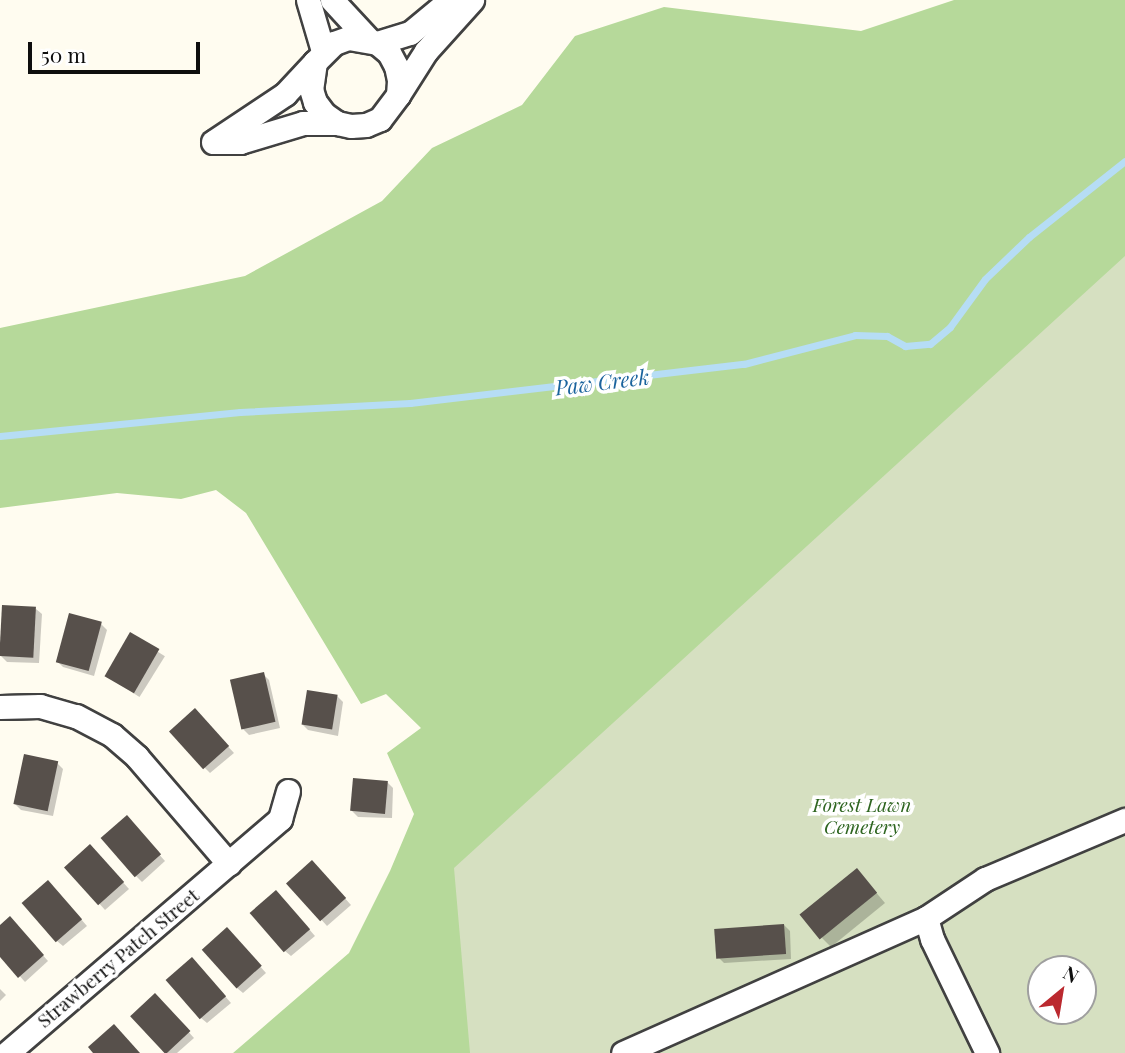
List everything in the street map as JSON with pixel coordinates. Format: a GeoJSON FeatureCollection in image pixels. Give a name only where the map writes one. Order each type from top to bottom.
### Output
{"type":"FeatureCollection","features":[{"type":"Feature","properties":{"kind":"street"},"geometry":{"type":"LineString","coordinates":[[308,0],[319,57],[311,89],[315,102],[324,114],[337,123]]}},
{"type":"Feature","properties":{"kind":"street"},"geometry":{"type":"LineString","coordinates":[[332,0],[388,53],[396,65],[398,95]]}},
{"type":"Feature","properties":{"kind":"street"},"geometry":{"type":"LineString","coordinates":[[450,0],[410,33],[374,42],[348,38],[334,43],[285,94],[213,142],[240,142],[303,123],[366,125],[380,119],[426,51],[472,0]]}},
{"type":"Feature","properties":{"kind":"street"},"geometry":{"type":"LineString","coordinates":[[0,707],[40,706],[76,716],[112,735],[137,757],[229,864]]}},
{"type":"Feature","properties":{"kind":"street","name":"Strawberry Patch Street"},"geometry":{"type":"LineString","coordinates":[[7,1053],[280,819],[288,791]]}},
{"type":"Feature","properties":{"kind":"street"},"geometry":{"type":"LineString","coordinates":[[623,1053],[926,918],[985,878],[1125,820]]}},
{"type":"Feature","properties":{"kind":"street"},"geometry":{"type":"LineString","coordinates":[[926,918],[932,939],[987,1053]]}},
{"type":"Feature","properties":{"kind":"green space"},"geometry":{"type":"Polygon","coordinates":[[[954,0],[1125,0],[1125,782],[636,1053],[233,1053],[349,953],[390,871],[414,814],[387,753],[421,728],[386,694],[361,704],[246,513],[216,490],[181,499],[117,493],[0,508],[0,328],[245,276],[382,201],[432,148],[522,105],[575,36],[664,7],[861,31],[954,0]]]}},
{"type":"Feature","properties":{"kind":"green space","name":"Forest Lawn Cemetery"},"geometry":{"type":"Polygon","coordinates":[[[1125,256],[1125,1053],[470,1053],[454,868],[1125,256]]]}},
{"type":"Feature","properties":{"kind":"building"},"geometry":{"type":"Polygon","coordinates":[[[2,605],[36,607],[33,658],[0,656],[2,605]]]}},
{"type":"Feature","properties":{"kind":"building"},"geometry":{"type":"Polygon","coordinates":[[[69,613],[102,622],[89,671],[56,662],[69,613]]]}},
{"type":"Feature","properties":{"kind":"building"},"geometry":{"type":"Polygon","coordinates":[[[130,632],[159,649],[134,693],[105,676],[130,632]]]}},
{"type":"Feature","properties":{"kind":"building"},"geometry":{"type":"Polygon","coordinates":[[[264,672],[275,722],[241,730],[230,680],[264,672]]]}},
{"type":"Feature","properties":{"kind":"building"},"geometry":{"type":"Polygon","coordinates":[[[307,690],[338,695],[332,729],[302,725],[307,690]]]}},
{"type":"Feature","properties":{"kind":"building"},"geometry":{"type":"Polygon","coordinates":[[[195,708],[229,746],[203,769],[169,731],[195,708]]]}},
{"type":"Feature","properties":{"kind":"building"},"geometry":{"type":"Polygon","coordinates":[[[24,754],[58,761],[48,811],[13,804],[24,754]]]}},
{"type":"Feature","properties":{"kind":"building"},"geometry":{"type":"Polygon","coordinates":[[[353,778],[388,781],[385,814],[350,811],[353,778]]]}},
{"type":"Feature","properties":{"kind":"building"},"geometry":{"type":"Polygon","coordinates":[[[127,815],[161,854],[135,877],[101,838],[127,815]]]}},
{"type":"Feature","properties":{"kind":"building"},"geometry":{"type":"Polygon","coordinates":[[[90,844],[124,882],[98,905],[64,867],[90,844]]]}},
{"type":"Feature","properties":{"kind":"building"},"geometry":{"type":"Polygon","coordinates":[[[312,860],[346,898],[320,921],[286,883],[312,860]]]}},
{"type":"Feature","properties":{"kind":"building"},"geometry":{"type":"Polygon","coordinates":[[[857,868],[877,893],[820,939],[799,915],[857,868]]]}},
{"type":"Feature","properties":{"kind":"building"},"geometry":{"type":"Polygon","coordinates":[[[48,880],[82,919],[56,942],[22,903],[48,880]]]}},
{"type":"Feature","properties":{"kind":"building"},"geometry":{"type":"Polygon","coordinates":[[[276,890],[310,929],[284,952],[250,913],[276,890]]]}},
{"type":"Feature","properties":{"kind":"building"},"geometry":{"type":"Polygon","coordinates":[[[10,916],[44,955],[18,978],[0,957],[0,925],[10,916]]]}},
{"type":"Feature","properties":{"kind":"building"},"geometry":{"type":"Polygon","coordinates":[[[784,924],[786,954],[716,959],[714,929],[784,924]]]}},
{"type":"Feature","properties":{"kind":"building"},"geometry":{"type":"Polygon","coordinates":[[[227,927],[262,966],[237,988],[202,950],[227,927]]]}},
{"type":"Feature","properties":{"kind":"building"},"geometry":{"type":"Polygon","coordinates":[[[192,957],[226,996],[200,1019],[166,980],[192,957]]]}},
{"type":"Feature","properties":{"kind":"building"},"geometry":{"type":"Polygon","coordinates":[[[155,993],[190,1031],[164,1053],[130,1016],[155,993]]]}},
{"type":"Feature","properties":{"kind":"building"},"geometry":{"type":"Polygon","coordinates":[[[114,1024],[140,1053],[93,1053],[88,1047],[114,1024]]]}},
{"type":"Feature","properties":{"kind":"waterway","name":"Paw Creek"},"geometry":{"type":"LineString","coordinates":[[0,436],[240,412],[410,403],[744,364],[855,335],[887,336],[905,346],[930,344],[950,327],[985,279],[1029,237],[1125,161]]}}]}
